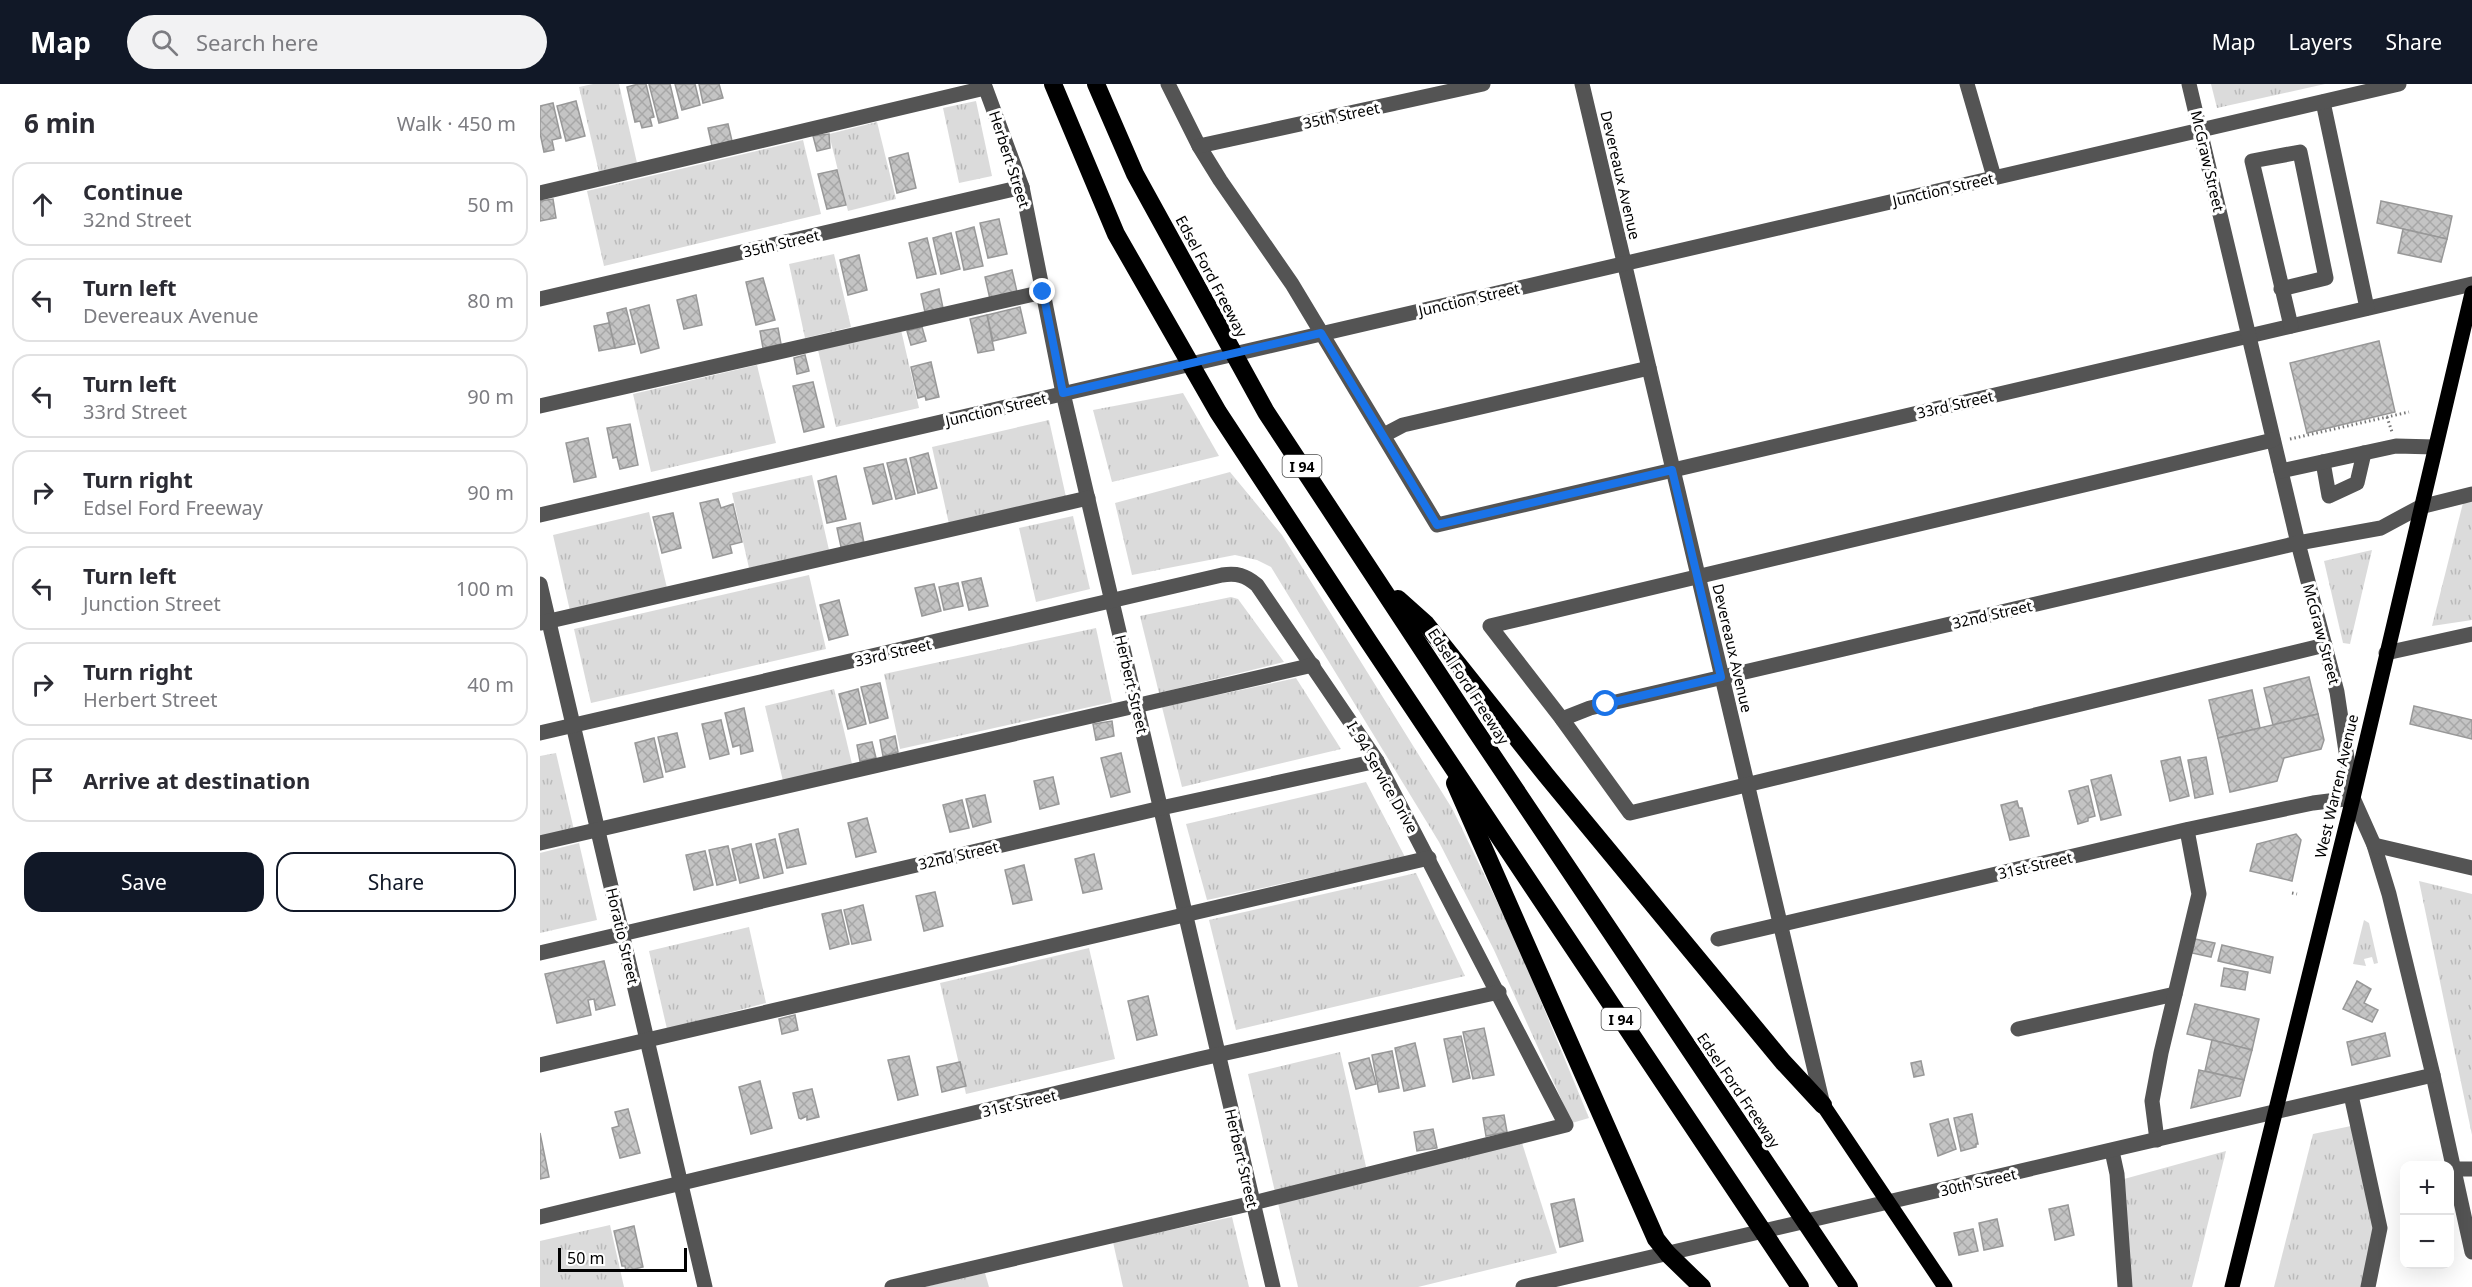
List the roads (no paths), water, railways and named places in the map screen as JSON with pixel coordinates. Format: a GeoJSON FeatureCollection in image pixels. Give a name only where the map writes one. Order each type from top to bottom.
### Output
{"type":"FeatureCollection","features":[{"type":"Feature","properties":{"kind":"highway","name":"I 94"},"geometry":{"type":"LineString","coordinates":[[1053,84],[1116,234],[1218,412],[1800,1287]]}},
{"type":"Feature","properties":{"kind":"highway","name":"Edsel Ford Freeway"},"geometry":{"type":"LineString","coordinates":[[1095,84],[1135,174],[1248,382],[1480,737],[1849,1287]]}},
{"type":"Feature","properties":{"kind":"highway"},"geometry":{"type":"LineString","coordinates":[[1379,582],[1426,624],[1546,775],[1753,1026],[1823,1105]]}},
{"type":"Feature","properties":{"kind":"highway"},"geometry":{"type":"LineString","coordinates":[[1443,751],[1464,806],[1551,997],[1655,1236],[1668,1254],[1702,1287]]}},
{"type":"Feature","properties":{"kind":"main road","name":"West Warren Avenue"},"geometry":{"type":"LineString","coordinates":[[2232,1287],[2353,798],[2472,293]]}},
{"type":"Feature","properties":{"kind":"main road","name":"Devereaux Avenue"},"geometry":{"type":"LineString","coordinates":[[1823,1105],[1945,1287]]}},
{"type":"Feature","properties":{"kind":"main road"},"geometry":{"type":"LineString","coordinates":[[1668,1254],[1690,1287]]}},
{"type":"Feature","properties":{"kind":"street"},"geometry":{"type":"LineString","coordinates":[[1168,84],[1199,146],[1292,284],[1384,435],[1403,425],[1649,368]]}},
{"type":"Feature","properties":{"kind":"street","name":"35th Street"},"geometry":{"type":"LineString","coordinates":[[1199,146],[1483,84]]}},
{"type":"Feature","properties":{"kind":"street","name":"Devereaux Avenue"},"geometry":{"type":"LineString","coordinates":[[1582,84],[1823,1105]]}},
{"type":"Feature","properties":{"kind":"street"},"geometry":{"type":"LineString","coordinates":[[1967,84],[1994,177]]}},
{"type":"Feature","properties":{"kind":"street","name":"McGraw Street"},"geometry":{"type":"LineString","coordinates":[[2189,84],[2298,543],[2337,692],[2353,798],[2374,845],[2389,894],[2452,1161]]}},
{"type":"Feature","properties":{"kind":"street","name":"Junction Street"},"geometry":{"type":"LineString","coordinates":[[540,515],[2399,84]]}},
{"type":"Feature","properties":{"kind":"street"},"geometry":{"type":"LineString","coordinates":[[540,193],[985,86]]}},
{"type":"Feature","properties":{"kind":"street","name":"Herbert Street"},"geometry":{"type":"LineString","coordinates":[[985,86],[1022,188],[1063,393],[1273,1287]]}},
{"type":"Feature","properties":{"kind":"street"},"geometry":{"type":"LineString","coordinates":[[2323,102],[2367,308]]}},
{"type":"Feature","properties":{"kind":"street"},"geometry":{"type":"LineString","coordinates":[[2281,289],[2326,278],[2300,152],[2252,161],[2281,289],[2291,326]]}},
{"type":"Feature","properties":{"kind":"street","name":"35th Street"},"geometry":{"type":"LineString","coordinates":[[540,299],[1022,188]]}},
{"type":"Feature","properties":{"kind":"street","name":"33rd Street"},"geometry":{"type":"LineString","coordinates":[[1384,435],[1437,525],[2472,284]]}},
{"type":"Feature","properties":{"kind":"street"},"geometry":{"type":"LineString","coordinates":[[540,406],[1043,292]]}},
{"type":"Feature","properties":{"kind":"street"},"geometry":{"type":"LineString","coordinates":[[2273,440],[1490,626],[1562,719],[1630,813],[2325,645]]}},
{"type":"Feature","properties":{"kind":"street"},"geometry":{"type":"LineString","coordinates":[[2281,471],[2396,446],[2435,447]]}},
{"type":"Feature","properties":{"kind":"street"},"geometry":{"type":"LineString","coordinates":[[2322,462],[2329,496],[2356,483],[2364,453]]}},
{"type":"Feature","properties":{"kind":"street","name":"32nd Street"},"geometry":{"type":"LineString","coordinates":[[1562,719],[1590,708],[1721,677],[2298,543],[2380,528],[2420,507],[2472,494]]}},
{"type":"Feature","properties":{"kind":"street"},"geometry":{"type":"LineString","coordinates":[[544,622],[1088,498]]}},
{"type":"Feature","properties":{"kind":"street","name":"33rd Street"},"geometry":{"type":"LineString","coordinates":[[540,734],[1222,575],[1234,573],[1246,576]]}},
{"type":"Feature","properties":{"kind":"street","name":"I- 94 Service Drive"},"geometry":{"type":"LineString","coordinates":[[1246,576],[1257,585],[1377,761],[1566,1125],[1253,1203]]}},
{"type":"Feature","properties":{"kind":"street","name":"Horatio Street"},"geometry":{"type":"LineString","coordinates":[[540,584],[544,622],[573,726],[598,829],[705,1287]]}},
{"type":"Feature","properties":{"kind":"street"},"geometry":{"type":"LineString","coordinates":[[2386,653],[2472,634]]}},
{"type":"Feature","properties":{"kind":"street"},"geometry":{"type":"LineString","coordinates":[[540,843],[1313,666]]}},
{"type":"Feature","properties":{"kind":"street","name":"32nd Street"},"geometry":{"type":"LineString","coordinates":[[540,952],[1161,808],[1377,761]]}},
{"type":"Feature","properties":{"kind":"street","name":"31st Street"},"geometry":{"type":"LineString","coordinates":[[1718,939],[2187,830],[2313,803],[2353,798]]}},
{"type":"Feature","properties":{"kind":"street"},"geometry":{"type":"LineString","coordinates":[[2157,1140],[2152,1101],[2199,894],[2187,830]]}},
{"type":"Feature","properties":{"kind":"street"},"geometry":{"type":"LineString","coordinates":[[2374,845],[2472,868]]}},
{"type":"Feature","properties":{"kind":"street"},"geometry":{"type":"LineString","coordinates":[[540,1065],[1429,858]]}},
{"type":"Feature","properties":{"kind":"street","name":"31st Street"},"geometry":{"type":"LineString","coordinates":[[540,1216],[1219,1055],[1499,993]]}},
{"type":"Feature","properties":{"kind":"street"},"geometry":{"type":"LineString","coordinates":[[2018,1029],[2175,994]]}},
{"type":"Feature","properties":{"kind":"street","name":"30th Street"},"geometry":{"type":"LineString","coordinates":[[1524,1287],[2433,1075]]}},
{"type":"Feature","properties":{"kind":"street"},"geometry":{"type":"LineString","coordinates":[[2351,1095],[2380,1228],[2368,1287]]}},
{"type":"Feature","properties":{"kind":"street"},"geometry":{"type":"LineString","coordinates":[[2112,1151],[2118,1174],[2125,1287]]}},
{"type":"Feature","properties":{"kind":"street"},"geometry":{"type":"LineString","coordinates":[[2454,1169],[2472,1169]]}},
{"type":"Feature","properties":{"kind":"street","name":"McGraw Street"},"geometry":{"type":"LineString","coordinates":[[2454,1169],[2472,1252]]}},
{"type":"Feature","properties":{"kind":"street"},"geometry":{"type":"LineString","coordinates":[[892,1287],[1253,1203]]}}]}
